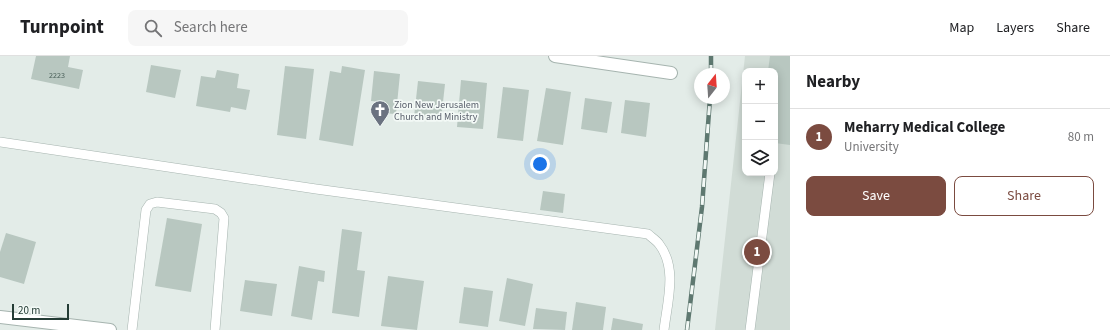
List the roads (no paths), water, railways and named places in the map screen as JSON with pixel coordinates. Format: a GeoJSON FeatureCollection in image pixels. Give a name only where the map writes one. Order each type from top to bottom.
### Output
{"type":"FeatureCollection","features":[{"type":"Feature","properties":{"kind":"street"},"geometry":{"type":"LineString","coordinates":[[555,56],[671,72]]}},
{"type":"Feature","properties":{"kind":"street"},"geometry":{"type":"LineString","coordinates":[[0,317],[110,330]]}},
{"type":"Feature","properties":{"kind":"lane"},"geometry":{"type":"LineString","coordinates":[[0,142],[316,189],[648,234],[660,244],[668,261],[670,281],[664,330]]}},
{"type":"Feature","properties":{"kind":"lane"},"geometry":{"type":"LineString","coordinates":[[750,330],[770,176]]}},
{"type":"Feature","properties":{"kind":"lane"},"geometry":{"type":"LineString","coordinates":[[132,330],[146,210],[150,204],[157,202],[215,209],[221,213],[224,218],[216,330]]}},
{"type":"Feature","properties":{"kind":"railway"},"geometry":{"type":"LineString","coordinates":[[711,56],[711,68]]}},
{"type":"Feature","properties":{"kind":"railway"},"geometry":{"type":"LineString","coordinates":[[687,330],[702,207],[710,104]]}},
{"type":"Feature","properties":{"kind":"place","name":"Zion New Jerusalem Church and Ministry"},"geometry":{"type":"Point","coordinates":[380,127]}},
{"type":"Feature","properties":{"kind":"place","name":"Meharry Medical College"},"geometry":{"type":"Point","coordinates":[757,252]}}]}
